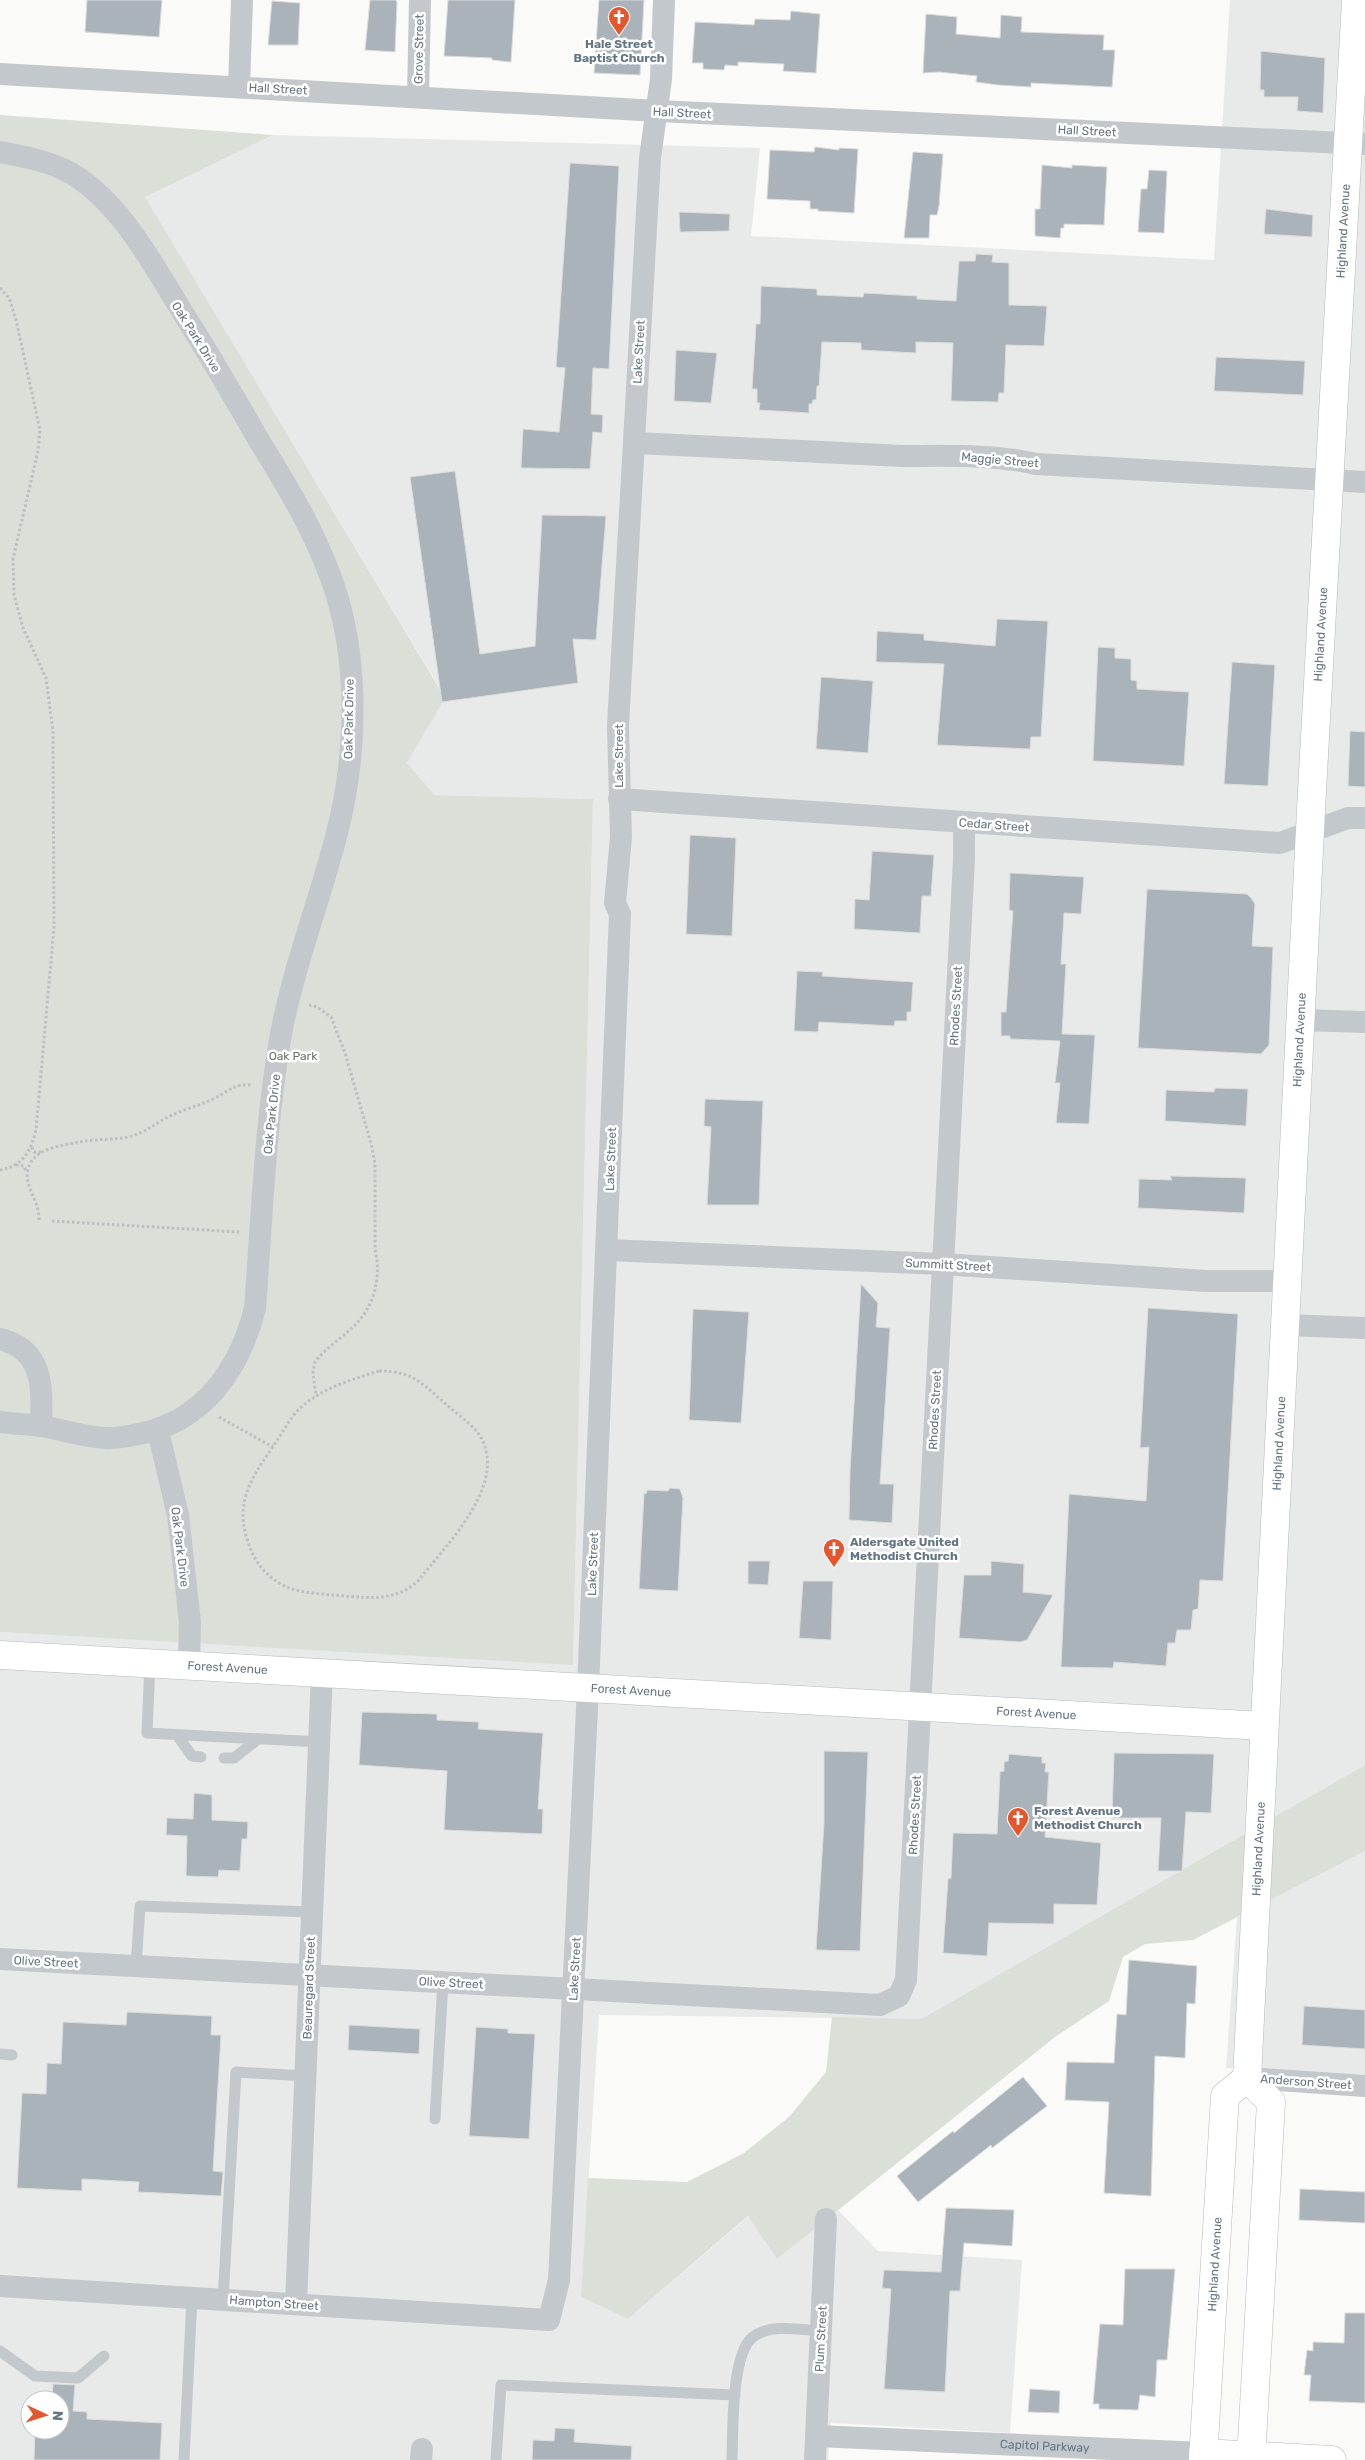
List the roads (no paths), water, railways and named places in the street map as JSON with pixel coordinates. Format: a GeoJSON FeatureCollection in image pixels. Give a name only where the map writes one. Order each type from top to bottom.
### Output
{"type":"FeatureCollection","features":[{"type":"Feature","properties":{"kind":"main road","name":"Highland Avenue"},"geometry":{"type":"LineString","coordinates":[[1203,2456],[1224,2096],[1247,2078],[1330,480],[1357,144],[1359,18]]}},
{"type":"Feature","properties":{"kind":"main road","name":"Forest Avenue"},"geometry":{"type":"LineString","coordinates":[[0,1655],[1264,1726]]}},
{"type":"Feature","properties":{"kind":"main road"},"geometry":{"type":"LineString","coordinates":[[1247,2078],[1271,2102],[1252,2458]]}},
{"type":"Feature","properties":{"kind":"main road","name":"Capitol Parkway"},"geometry":{"type":"LineString","coordinates":[[1203,2456],[1332,2460]]}},
{"type":"Feature","properties":{"kind":"street"},"geometry":{"type":"LineString","coordinates":[[238,87],[242,0]]}},
{"type":"Feature","properties":{"kind":"street","name":"Grove Street"},"geometry":{"type":"LineString","coordinates":[[418,98],[420,0]]}},
{"type":"Feature","properties":{"kind":"street","name":"Lake Street"},"geometry":{"type":"LineString","coordinates":[[549,2320],[559,2280],[607,1250],[620,914],[615,903],[621,837],[618,725],[636,442],[637,379],[650,158],[658,112],[664,0]]}},
{"type":"Feature","properties":{"kind":"street","name":"Hall Street"},"geometry":{"type":"LineString","coordinates":[[0,74],[658,112],[1357,144]]}},
{"type":"Feature","properties":{"kind":"street","name":"Oak Park Drive"},"geometry":{"type":"LineString","coordinates":[[0,152],[43,161],[65,170],[97,190],[120,214],[297,503],[325,561],[339,601],[348,648],[352,699],[350,755],[338,831],[299,957],[281,1034],[274,1088],[255,1308],[250,1326],[233,1365],[200,1407],[181,1420],[158,1430],[117,1438],[103,1438],[41,1426],[0,1422]]}},
{"type":"Feature","properties":{"kind":"street","name":"Maggie Street"},"geometry":{"type":"LineString","coordinates":[[636,442],[903,456],[1021,460],[1066,466],[1365,482]]}},
{"type":"Feature","properties":{"kind":"street","name":"Cedar Street"},"geometry":{"type":"LineString","coordinates":[[619,799],[1280,843],[1348,818],[1365,818]]}},
{"type":"Feature","properties":{"kind":"street","name":"Rhodes Street"},"geometry":{"type":"LineString","coordinates":[[899,1996],[906,1980],[964,858],[964,823]]}},
{"type":"Feature","properties":{"kind":"street"},"geometry":{"type":"LineString","coordinates":[[1302,1020],[1365,1022]]}},
{"type":"Feature","properties":{"kind":"street","name":"Summitt Street"},"geometry":{"type":"LineString","coordinates":[[607,1250],[942,1264],[1206,1281],[1288,1282]]}},
{"type":"Feature","properties":{"kind":"street"},"geometry":{"type":"LineString","coordinates":[[1286,1325],[1365,1328]]}},
{"type":"Feature","properties":{"kind":"street"},"geometry":{"type":"LineString","coordinates":[[0,1338],[10,1341],[22,1349],[33,1362],[41,1379],[41,1426]]}},
{"type":"Feature","properties":{"kind":"street","name":"Oak Park Drive"},"geometry":{"type":"LineString","coordinates":[[158,1430],[178,1515],[190,1622],[189,1665]]}},
{"type":"Feature","properties":{"kind":"street","name":"Beauregard Street"},"geometry":{"type":"LineString","coordinates":[[296,2304],[306,2076],[308,1976],[321,1742],[322,1672]]}},
{"type":"Feature","properties":{"kind":"street","name":"Olive Street"},"geometry":{"type":"LineString","coordinates":[[0,1959],[880,2005],[899,1996]]}},
{"type":"Feature","properties":{"kind":"street","name":"Anderson Street"},"geometry":{"type":"LineString","coordinates":[[1247,2078],[1365,2086]]}},
{"type":"Feature","properties":{"kind":"street","name":"Plum Street"},"geometry":{"type":"LineString","coordinates":[[815,2460],[826,2219]]}},
{"type":"Feature","properties":{"kind":"street","name":"Hampton Street"},"geometry":{"type":"LineString","coordinates":[[0,2286],[549,2320]]}},
{"type":"Feature","properties":{"kind":"street","name":"Capitol Parkway"},"geometry":{"type":"LineString","coordinates":[[816,2436],[1203,2456]]}},
{"type":"Feature","properties":{"kind":"lane"},"geometry":{"type":"LineString","coordinates":[[150,1662],[147,1733],[321,1742]]}},
{"type":"Feature","properties":{"kind":"lane"},"geometry":{"type":"LineString","coordinates":[[178,1735],[192,1756],[201,1757]]}},
{"type":"Feature","properties":{"kind":"lane"},"geometry":{"type":"LineString","coordinates":[[224,1758],[234,1758],[258,1739]]}},
{"type":"Feature","properties":{"kind":"lane"},"geometry":{"type":"LineString","coordinates":[[136,1967],[140,1906],[312,1912]]}},
{"type":"Feature","properties":{"kind":"lane"},"geometry":{"type":"LineString","coordinates":[[435,2119],[443,1982]]}},
{"type":"Feature","properties":{"kind":"lane"},"geometry":{"type":"LineString","coordinates":[[223,2300],[236,2072],[306,2076]]}},
{"type":"Feature","properties":{"kind":"lane"},"geometry":{"type":"LineString","coordinates":[[184,2460],[192,2298]]}},
{"type":"Feature","properties":{"kind":"lane"},"geometry":{"type":"LineString","coordinates":[[732,2460],[739,2358],[752,2337],[776,2329],[821,2331]]}},
{"type":"Feature","properties":{"kind":"lane"},"geometry":{"type":"LineString","coordinates":[[0,2351],[35,2376],[52,2377],[78,2378],[104,2356]]}},
{"type":"Feature","properties":{"kind":"lane"},"geometry":{"type":"LineString","coordinates":[[496,2460],[500,2385],[735,2395]]}},
{"type":"Feature","properties":{"kind":"place","name":"Hale Street Baptist Church"},"geometry":{"type":"Point","coordinates":[619,36]}},
{"type":"Feature","properties":{"kind":"place","name":"Aldersgate United Methodist Church"},"geometry":{"type":"Point","coordinates":[834,1568]}},
{"type":"Feature","properties":{"kind":"place","name":"Forest Avenue Methodist Church"},"geometry":{"type":"Point","coordinates":[1018,1837]}},
{"type":"Feature","properties":{"kind":"park label","name":"Oak Park"},"geometry":{"type":"Point","coordinates":[293,1056]}}]}
